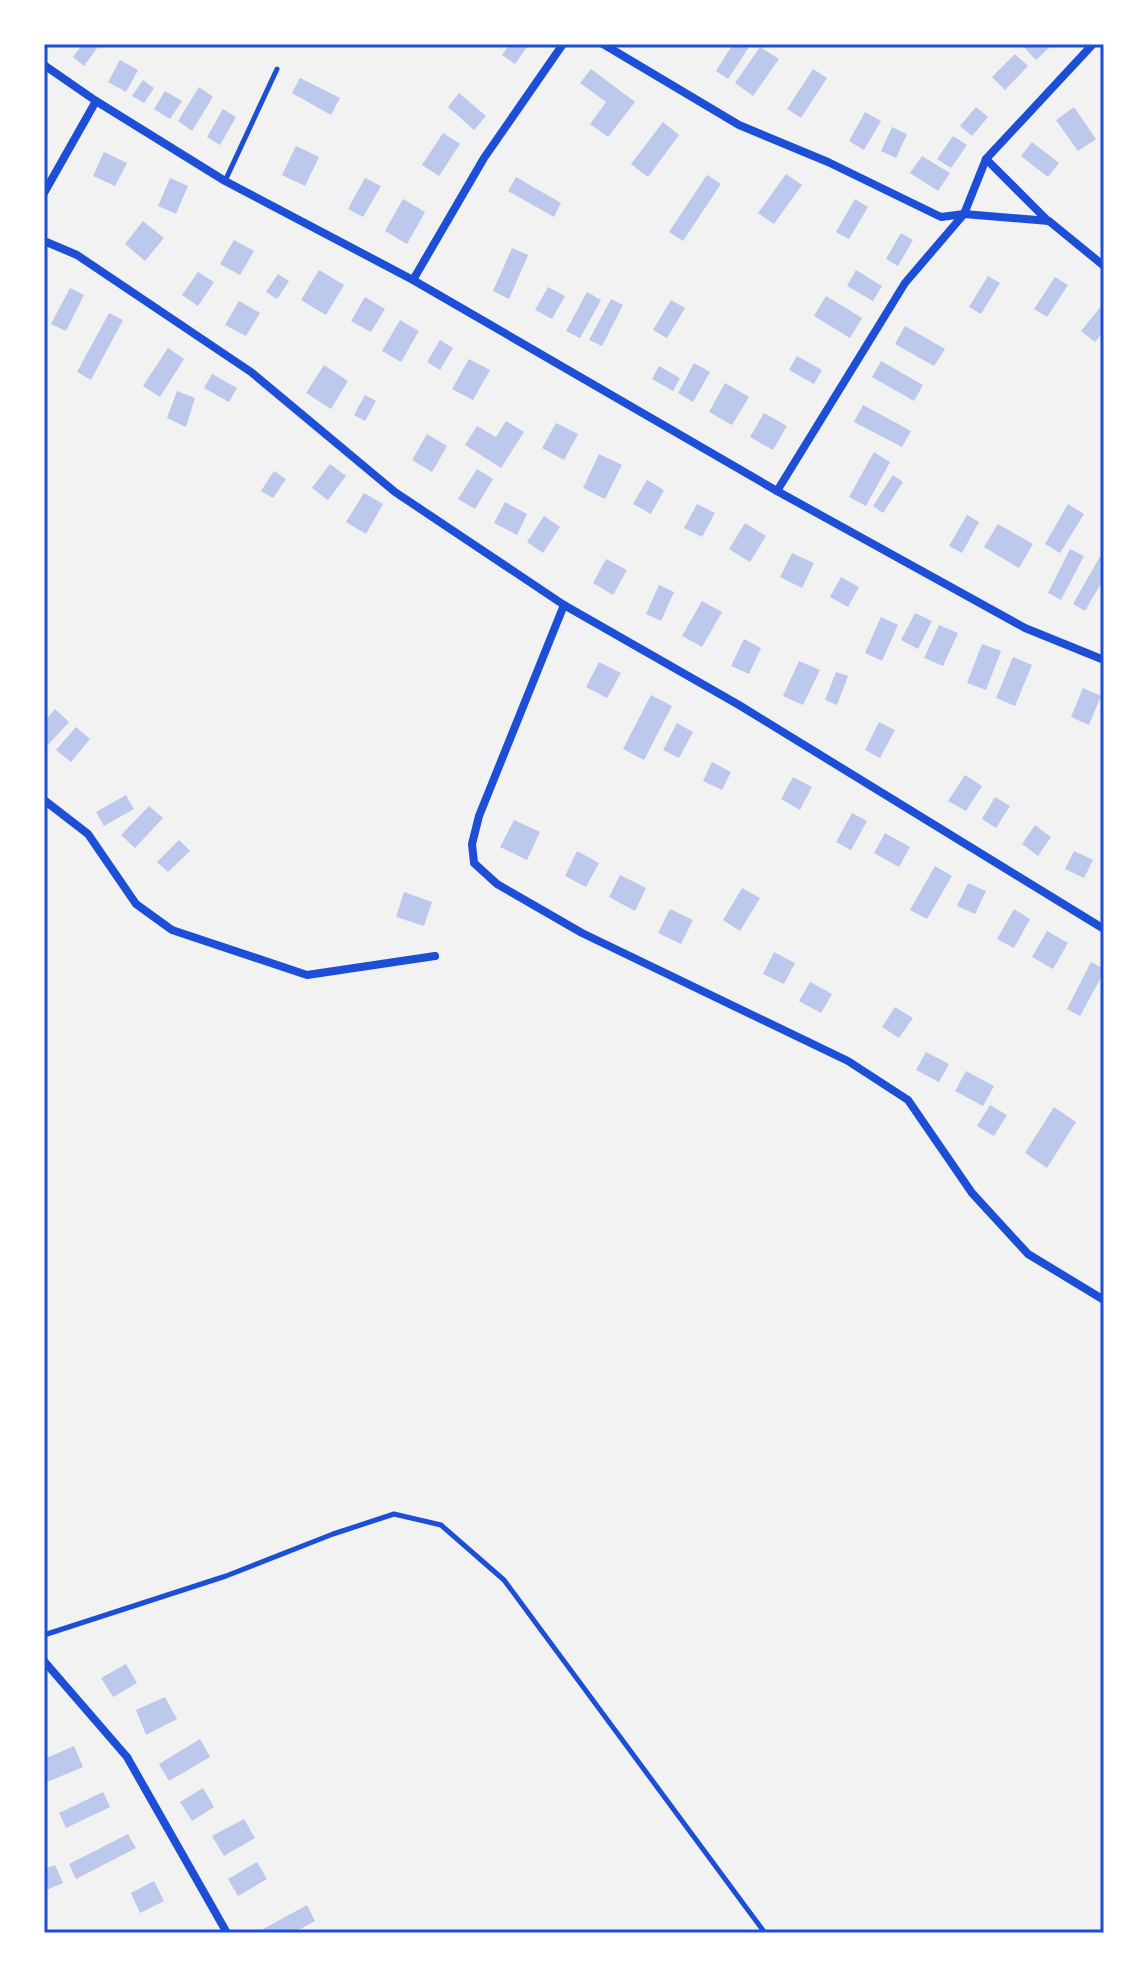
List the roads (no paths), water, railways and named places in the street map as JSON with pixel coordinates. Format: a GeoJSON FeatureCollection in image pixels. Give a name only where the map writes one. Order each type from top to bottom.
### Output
{"type":"FeatureCollection","features":[{"type":"Feature","properties":{"kind":"street"},"geometry":{"type":"LineString","coordinates":[[413,280],[484,158],[563,44]]}},
{"type":"Feature","properties":{"kind":"street"},"geometry":{"type":"LineString","coordinates":[[603,44],[739,125],[828,162],[941,217],[964,214],[1049,221]]}},
{"type":"Feature","properties":{"kind":"street"},"geometry":{"type":"LineString","coordinates":[[777,491],[905,283],[964,214],[986,159],[1093,44]]}},
{"type":"Feature","properties":{"kind":"street"},"geometry":{"type":"LineString","coordinates":[[44,65],[225,181],[413,280],[777,491],[1025,628],[1104,660]]}},
{"type":"Feature","properties":{"kind":"street"},"geometry":{"type":"LineString","coordinates":[[44,193],[96,101]]}},
{"type":"Feature","properties":{"kind":"street"},"geometry":{"type":"LineString","coordinates":[[986,159],[1049,221],[1104,266]]}},
{"type":"Feature","properties":{"kind":"street"},"geometry":{"type":"LineString","coordinates":[[44,241],[77,255],[251,372],[395,492],[564,605],[739,705],[1104,929]]}},
{"type":"Feature","properties":{"kind":"street"},"geometry":{"type":"LineString","coordinates":[[564,605],[479,816],[472,844],[474,863],[497,884],[582,933],[848,1061],[908,1100],[972,1193],[1028,1254],[1104,1300]]}},
{"type":"Feature","properties":{"kind":"street"},"geometry":{"type":"LineString","coordinates":[[44,800],[88,834],[136,904],[172,930],[307,975],[435,956]]}},
{"type":"Feature","properties":{"kind":"street"},"geometry":{"type":"LineString","coordinates":[[44,1661],[127,1757],[227,1933]]}},
{"type":"Feature","properties":{"kind":"lane"},"geometry":{"type":"LineString","coordinates":[[225,181],[277,69]]}},
{"type":"Feature","properties":{"kind":"lane"},"geometry":{"type":"LineString","coordinates":[[44,1635],[226,1576],[394,1514],[441,1525],[504,1580],[765,1933]]}}]}
